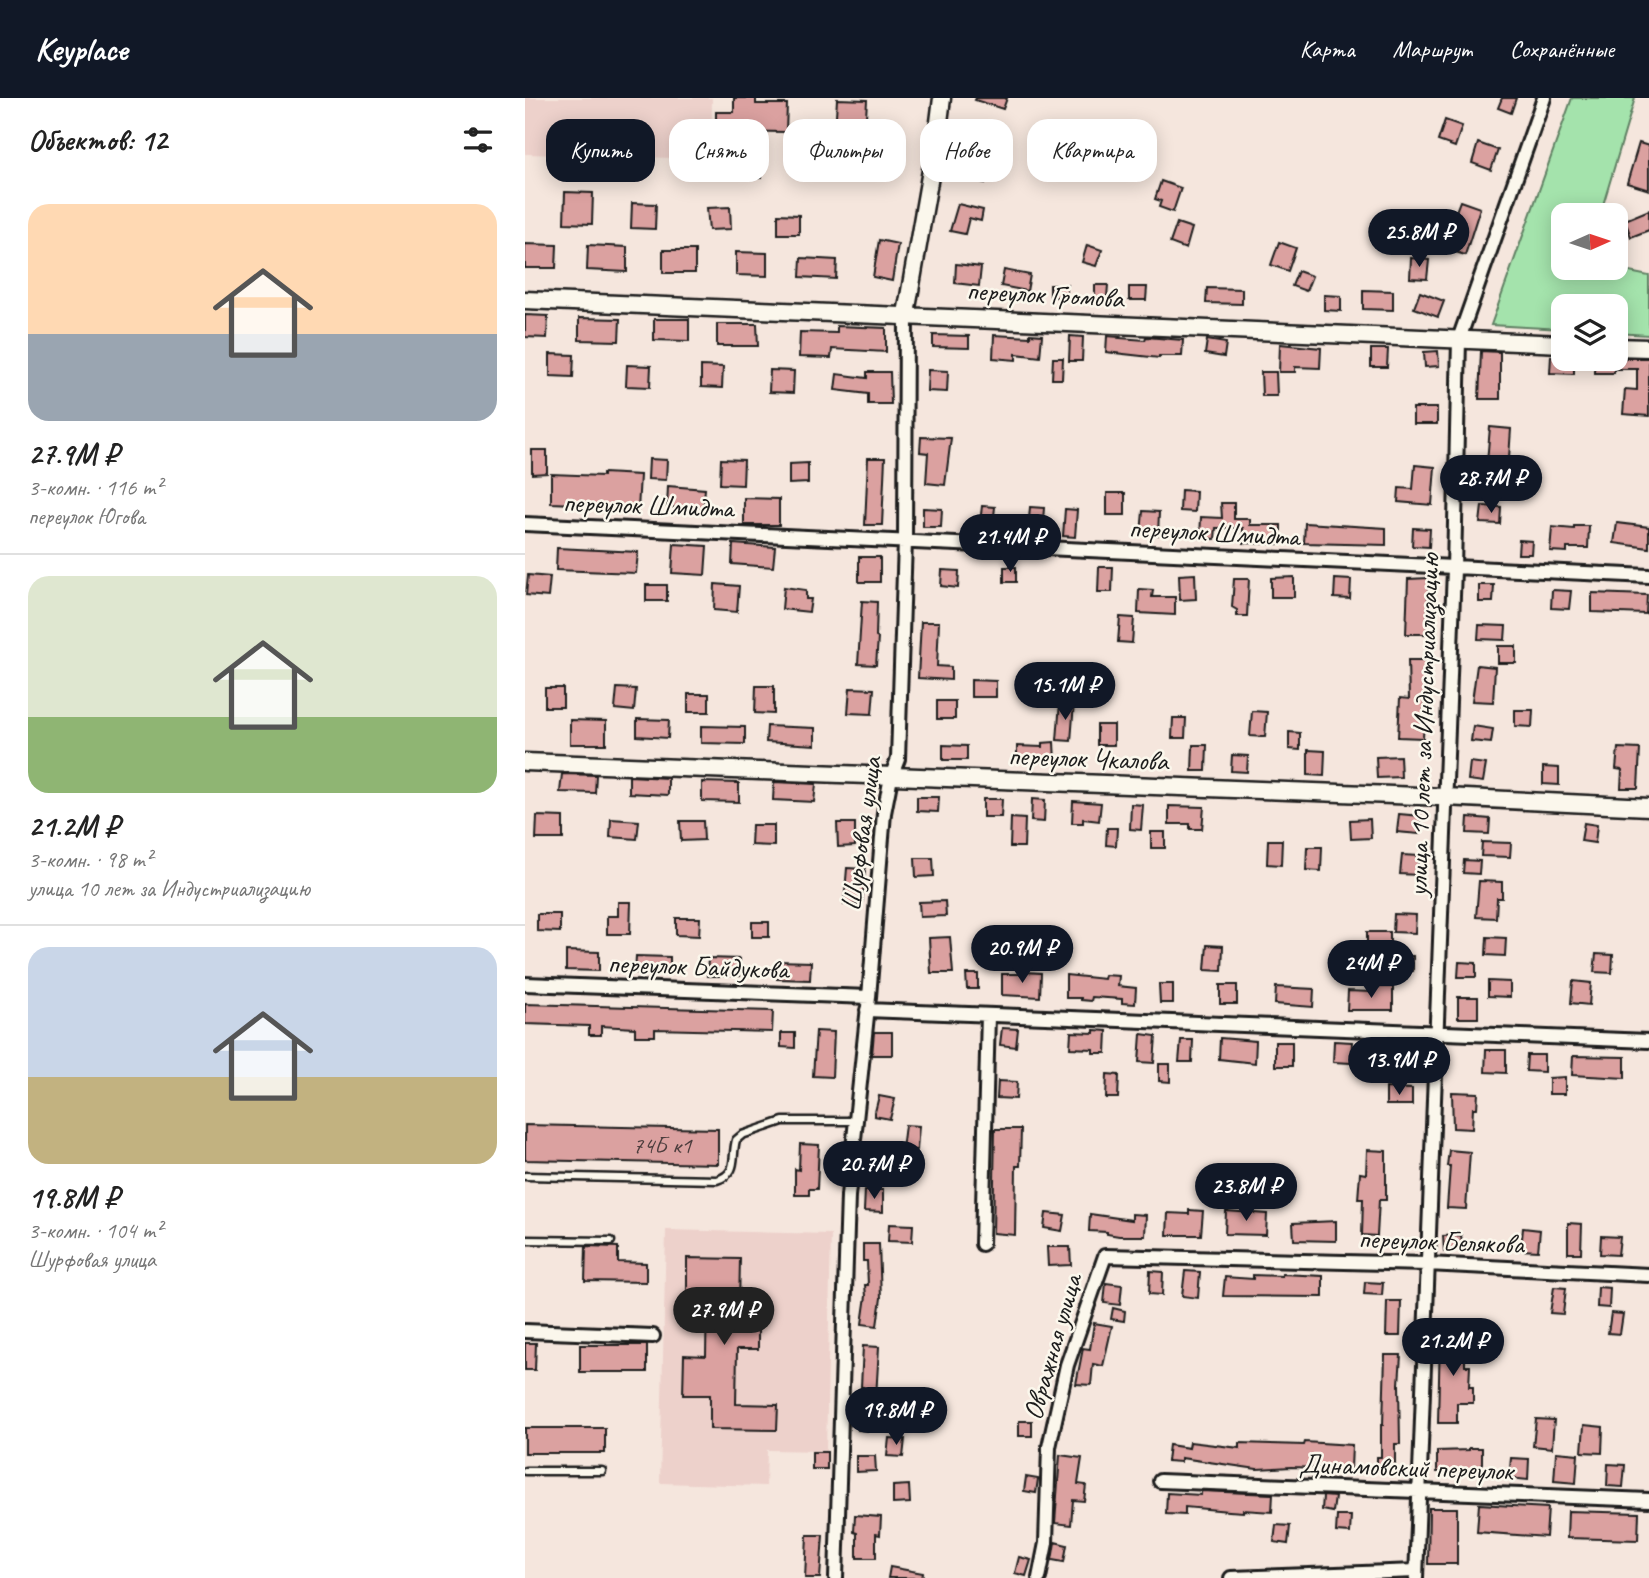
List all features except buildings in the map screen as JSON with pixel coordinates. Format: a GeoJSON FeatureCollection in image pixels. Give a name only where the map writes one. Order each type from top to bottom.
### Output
{"type":"FeatureCollection","features":[{"type":"Feature","properties":{"kind":"street","name":"Шурфовая улица"},"geometry":{"type":"LineString","coordinates":[[837,1578],[848,1196],[884,813],[891,777],[898,759],[905,541],[906,314],[938,130],[941,98]]}},
{"type":"Feature","properties":{"kind":"street","name":"улица 10 лет за Индустриализацию"},"geometry":{"type":"LineString","coordinates":[[1416,1574],[1454,569],[1459,339],[1544,98]]}},
{"type":"Feature","properties":{"kind":"street","name":"переулок Громова"},"geometry":{"type":"LineString","coordinates":[[525,300],[906,314],[1551,343]]}},
{"type":"Feature","properties":{"kind":"street"},"geometry":{"type":"LineString","coordinates":[[1628,347],[1649,348]]}},
{"type":"Feature","properties":{"kind":"street","name":"переулок Шмидта"},"geometry":{"type":"LineString","coordinates":[[525,524],[1649,576]]}},
{"type":"Feature","properties":{"kind":"street","name":"переулок Чкалова"},"geometry":{"type":"LineString","coordinates":[[525,762],[1649,807]]}},
{"type":"Feature","properties":{"kind":"street","name":"переулок Байдукова"},"geometry":{"type":"LineString","coordinates":[[525,984],[868,1004],[988,1015],[1649,1041]]}},
{"type":"Feature","properties":{"kind":"street"},"geometry":{"type":"LineString","coordinates":[[982,1244],[988,1015]]}},
{"type":"Feature","properties":{"kind":"street","name":"переулок Белякова"},"geometry":{"type":"LineString","coordinates":[[1105,1256],[1427,1264],[1649,1275]]}},
{"type":"Feature","properties":{"kind":"street","name":"Овражная улица"},"geometry":{"type":"LineString","coordinates":[[1039,1578],[1046,1543],[1049,1447],[1067,1365],[1105,1256]]}},
{"type":"Feature","properties":{"kind":"street"},"geometry":{"type":"LineString","coordinates":[[525,1331],[653,1336]]}},
{"type":"Feature","properties":{"kind":"street","name":"Динамовский переулок"},"geometry":{"type":"LineString","coordinates":[[1160,1481],[1649,1500]]}},
{"type":"Feature","properties":{"kind":"street"},"geometry":{"type":"LineString","coordinates":[[1231,1578],[1416,1574]]}},
{"type":"Feature","properties":{"kind":"lane"},"geometry":{"type":"LineString","coordinates":[[525,1176],[717,1180],[731,1172],[736,1140],[742,1135],[787,1120],[856,1121]]}},
{"type":"Feature","properties":{"kind":"lane"},"geometry":{"type":"LineString","coordinates":[[525,1240],[611,1241]]}},
{"type":"Feature","properties":{"kind":"lane"},"geometry":{"type":"LineString","coordinates":[[525,1471],[602,1471]]}},
{"type":"Feature","properties":{"kind":"shaded area"},"geometry":{"type":"Polygon","coordinates":[[[525,98],[712,98],[712,119],[669,119],[669,158],[655,157],[655,119],[546,119],[546,155],[525,154],[525,98]]]}},
{"type":"Feature","properties":{"kind":"shaded area"},"geometry":{"type":"Polygon","coordinates":[[[666,1230],[831,1234],[826,1451],[767,1450],[766,1486],[660,1483],[666,1230]]]}},
{"type":"Feature","properties":{"kind":"green space"},"geometry":{"type":"Polygon","coordinates":[[[1572,98],[1635,98],[1604,203],[1551,203],[1551,280],[1628,280],[1628,272],[1649,276],[1649,335],[1628,334],[1628,294],[1551,294],[1551,328],[1491,325],[1572,98]]]}}]}
